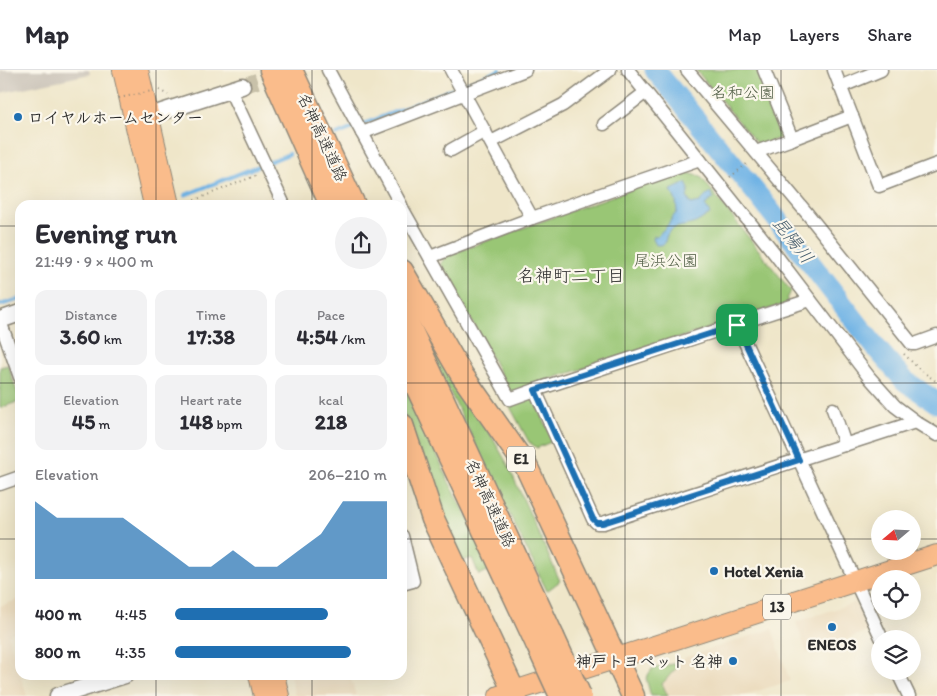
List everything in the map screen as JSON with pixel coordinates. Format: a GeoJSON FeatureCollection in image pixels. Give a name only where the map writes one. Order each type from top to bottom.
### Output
{"type":"FeatureCollection","features":[{"type":"Feature","properties":{"kind":"highway","name":"名神高速道路"},"geometry":{"type":"LineString","coordinates":[[271,70],[329,200]]}},
{"type":"Feature","properties":{"kind":"highway","name":"名神高速道路"},"geometry":{"type":"LineString","coordinates":[[291,70],[352,200]]}},
{"type":"Feature","properties":{"kind":"highway"},"geometry":{"type":"LineString","coordinates":[[310,110],[337,151],[364,200]]}},
{"type":"Feature","properties":{"kind":"highway","name":"E1"},"geometry":{"type":"LineString","coordinates":[[407,280],[462,375],[526,466],[633,696]]}},
{"type":"Feature","properties":{"kind":"highway","name":"名神高速道路"},"geometry":{"type":"LineString","coordinates":[[407,323],[545,641],[561,696]]}},
{"type":"Feature","properties":{"kind":"highway","name":"名神高速道路"},"geometry":{"type":"LineString","coordinates":[[407,365],[545,641],[580,696]]}},
{"type":"Feature","properties":{"kind":"highway"},"geometry":{"type":"LineString","coordinates":[[407,440],[433,519],[510,694]]}},
{"type":"Feature","properties":{"kind":"main road"},"geometry":{"type":"LineString","coordinates":[[123,70],[142,118],[167,200]]}},
{"type":"Feature","properties":{"kind":"main road"},"geometry":{"type":"LineString","coordinates":[[138,70],[142,118],[153,200]]}},
{"type":"Feature","properties":{"kind":"main road","name":"13"},"geometry":{"type":"LineString","coordinates":[[510,694],[937,555]]}},
{"type":"Feature","properties":{"kind":"main road"},"geometry":{"type":"LineString","coordinates":[[260,680],[264,696]]}},
{"type":"Feature","properties":{"kind":"main road"},"geometry":{"type":"LineString","coordinates":[[275,680],[279,696]]}},
{"type":"Feature","properties":{"kind":"street"},"geometry":{"type":"LineString","coordinates":[[328,70],[399,200]]}},
{"type":"Feature","properties":{"kind":"street"},"geometry":{"type":"LineString","coordinates":[[451,70],[532,218]]}},
{"type":"Feature","properties":{"kind":"street"},"geometry":{"type":"LineString","coordinates":[[359,129],[462,89],[526,70]]}},
{"type":"Feature","properties":{"kind":"street"},"geometry":{"type":"LineString","coordinates":[[451,150],[563,105],[610,70]]}},
{"type":"Feature","properties":{"kind":"street"},"geometry":{"type":"LineString","coordinates":[[628,70],[869,377],[895,406],[915,422],[937,435]]}},
{"type":"Feature","properties":{"kind":"street"},"geometry":{"type":"LineString","coordinates":[[687,70],[754,156],[806,212],[912,344],[937,336]]}},
{"type":"Feature","properties":{"kind":"street"},"geometry":{"type":"LineString","coordinates":[[764,70],[792,139]]}},
{"type":"Feature","properties":{"kind":"street"},"geometry":{"type":"LineString","coordinates":[[834,70],[880,186],[937,164]]}},
{"type":"Feature","properties":{"kind":"street"},"geometry":{"type":"LineString","coordinates":[[840,87],[881,70]]}},
{"type":"Feature","properties":{"kind":"street"},"geometry":{"type":"LineString","coordinates":[[142,118],[236,88],[282,200]]}},
{"type":"Feature","properties":{"kind":"street"},"geometry":{"type":"LineString","coordinates":[[604,124],[646,92]]}},
{"type":"Feature","properties":{"kind":"street"},"geometry":{"type":"LineString","coordinates":[[754,156],[852,116]]}},
{"type":"Feature","properties":{"kind":"street"},"geometry":{"type":"LineString","coordinates":[[430,257],[532,218],[700,160]]}},
{"type":"Feature","properties":{"kind":"street"},"geometry":{"type":"LineString","coordinates":[[407,215],[510,399],[810,300]]}},
{"type":"Feature","properties":{"kind":"street"},"geometry":{"type":"LineString","coordinates":[[15,315],[0,321],[15,364]]}},
{"type":"Feature","properties":{"kind":"street"},"geometry":{"type":"LineString","coordinates":[[737,325],[878,630]]}},
{"type":"Feature","properties":{"kind":"street"},"geometry":{"type":"LineString","coordinates":[[535,390],[593,519],[597,523],[603,523],[915,422]]}},
{"type":"Feature","properties":{"kind":"street"},"geometry":{"type":"LineString","coordinates":[[832,409],[845,445]]}},
{"type":"Feature","properties":{"kind":"street"},"geometry":{"type":"LineString","coordinates":[[0,484],[15,479]]}},
{"type":"Feature","properties":{"kind":"street"},"geometry":{"type":"LineString","coordinates":[[407,556],[413,581],[407,583]]}},
{"type":"Feature","properties":{"kind":"street"},"geometry":{"type":"LineString","coordinates":[[58,696],[109,680]]}},
{"type":"Feature","properties":{"kind":"street"},"geometry":{"type":"LineString","coordinates":[[901,680],[909,696]]}},
{"type":"Feature","properties":{"kind":"path"},"geometry":{"type":"LineString","coordinates":[[120,98],[152,90]]}},
{"type":"Feature","properties":{"kind":"path"},"geometry":{"type":"LineString","coordinates":[[157,90],[171,96]]}},
{"type":"Feature","properties":{"kind":"path"},"geometry":{"type":"LineString","coordinates":[[725,182],[754,156]]}},
{"type":"Feature","properties":{"kind":"path"},"geometry":{"type":"LineString","coordinates":[[192,200],[267,166]]}},
{"type":"Feature","properties":{"kind":"shaded area"},"geometry":{"type":"Polygon","coordinates":[[[0,70],[89,70],[90,74],[0,93],[0,70]]]}},
{"type":"Feature","properties":{"kind":"shaded area"},"geometry":{"type":"Polygon","coordinates":[[[15,601],[15,632],[8,635],[15,657],[15,680],[22,680],[27,696],[0,696],[0,606],[15,601]]]}},
{"type":"Feature","properties":{"kind":"shaded area","name":"ENEOS"},"geometry":{"type":"Polygon","coordinates":[[[856,602],[869,631],[807,653],[796,622],[856,602]]]}},
{"type":"Feature","properties":{"kind":"shaded area","name":"神戸トヨペット 名神"},"geometry":{"type":"Polygon","coordinates":[[[772,629],[790,681],[741,696],[668,696],[662,684],[686,657],[772,629]]]}},
{"type":"Feature","properties":{"kind":"shaded area"},"geometry":{"type":"Polygon","coordinates":[[[291,680],[351,680],[356,696],[295,696],[291,680]]]}},
{"type":"Feature","properties":{"kind":"green space","name":"名和公園"},"geometry":{"type":"Polygon","coordinates":[[[696,70],[757,70],[785,136],[759,146],[696,70]]]}},
{"type":"Feature","properties":{"kind":"green space","name":"尾浜公園"},"geometry":{"type":"Polygon","coordinates":[[[685,170],[701,177],[791,291],[787,299],[788,303],[510,392],[441,264],[445,256],[685,170]]]}},
{"type":"Feature","properties":{"kind":"green space"},"geometry":{"type":"Polygon","coordinates":[[[428,335],[480,416],[508,465],[560,581],[547,591],[424,339],[428,335]]]}},
{"type":"Feature","properties":{"kind":"green space"},"geometry":{"type":"Polygon","coordinates":[[[8,365],[15,386],[15,403],[0,408],[0,367],[8,365]]]}},
{"type":"Feature","properties":{"kind":"green space"},"geometry":{"type":"Polygon","coordinates":[[[407,384],[448,480],[494,568],[479,575],[472,558],[462,561],[433,495],[407,422],[407,384]]]}},
{"type":"Feature","properties":{"kind":"green space"},"geometry":{"type":"Polygon","coordinates":[[[528,398],[535,400],[553,441],[537,448],[529,442],[508,403],[528,398]]]}},
{"type":"Feature","properties":{"kind":"green space"},"geometry":{"type":"Polygon","coordinates":[[[676,663],[678,666],[662,684],[668,696],[651,696],[646,678],[652,669],[676,663]]]}},
{"type":"Feature","properties":{"kind":"water"},"geometry":{"type":"Polygon","coordinates":[[[686,183],[689,189],[687,197],[691,204],[700,202],[710,192],[714,198],[705,205],[710,214],[694,223],[674,228],[668,233],[665,243],[656,245],[653,239],[654,236],[658,236],[677,212],[676,201],[671,190],[686,183]]]}},
{"type":"Feature","properties":{"kind":"waterway"},"geometry":{"type":"LineString","coordinates":[[336,135],[500,70]]}},
{"type":"Feature","properties":{"kind":"waterway","name":"昆陽川"},"geometry":{"type":"LineString","coordinates":[[655,70],[761,199],[877,349],[905,381],[937,403]]}},
{"type":"Feature","properties":{"kind":"waterway"},"geometry":{"type":"LineString","coordinates":[[185,195],[289,154]]}},
{"type":"Feature","properties":{"kind":"waterway"},"geometry":{"type":"LineString","coordinates":[[0,305],[15,300]]}},
{"type":"Feature","properties":{"kind":"tunnel"},"geometry":{"type":"LineString","coordinates":[[242,86],[284,72]]}},
{"type":"Feature","properties":{"kind":"place","name":"ロイヤルホームセンター"},"geometry":{"type":"Point","coordinates":[18,117]}},
{"type":"Feature","properties":{"kind":"place","name":"Hotel Xenia"},"geometry":{"type":"Point","coordinates":[714,571]}},
{"type":"Feature","properties":{"kind":"place","name":"ENEOS"},"geometry":{"type":"Point","coordinates":[832,627]}},
{"type":"Feature","properties":{"kind":"place","name":"神戸トヨペット 名神"},"geometry":{"type":"Point","coordinates":[733,661]}},
{"type":"Feature","properties":{"kind":"district","name":"名神町二丁目"},"geometry":{"type":"Point","coordinates":[571,276]}},
{"type":"Feature","properties":{"kind":"route"},"geometry":{"type":"LineString","coordinates":[[737,325],[799,460],[603,523],[597,523],[593,519],[535,390],[737,325]]}}]}
